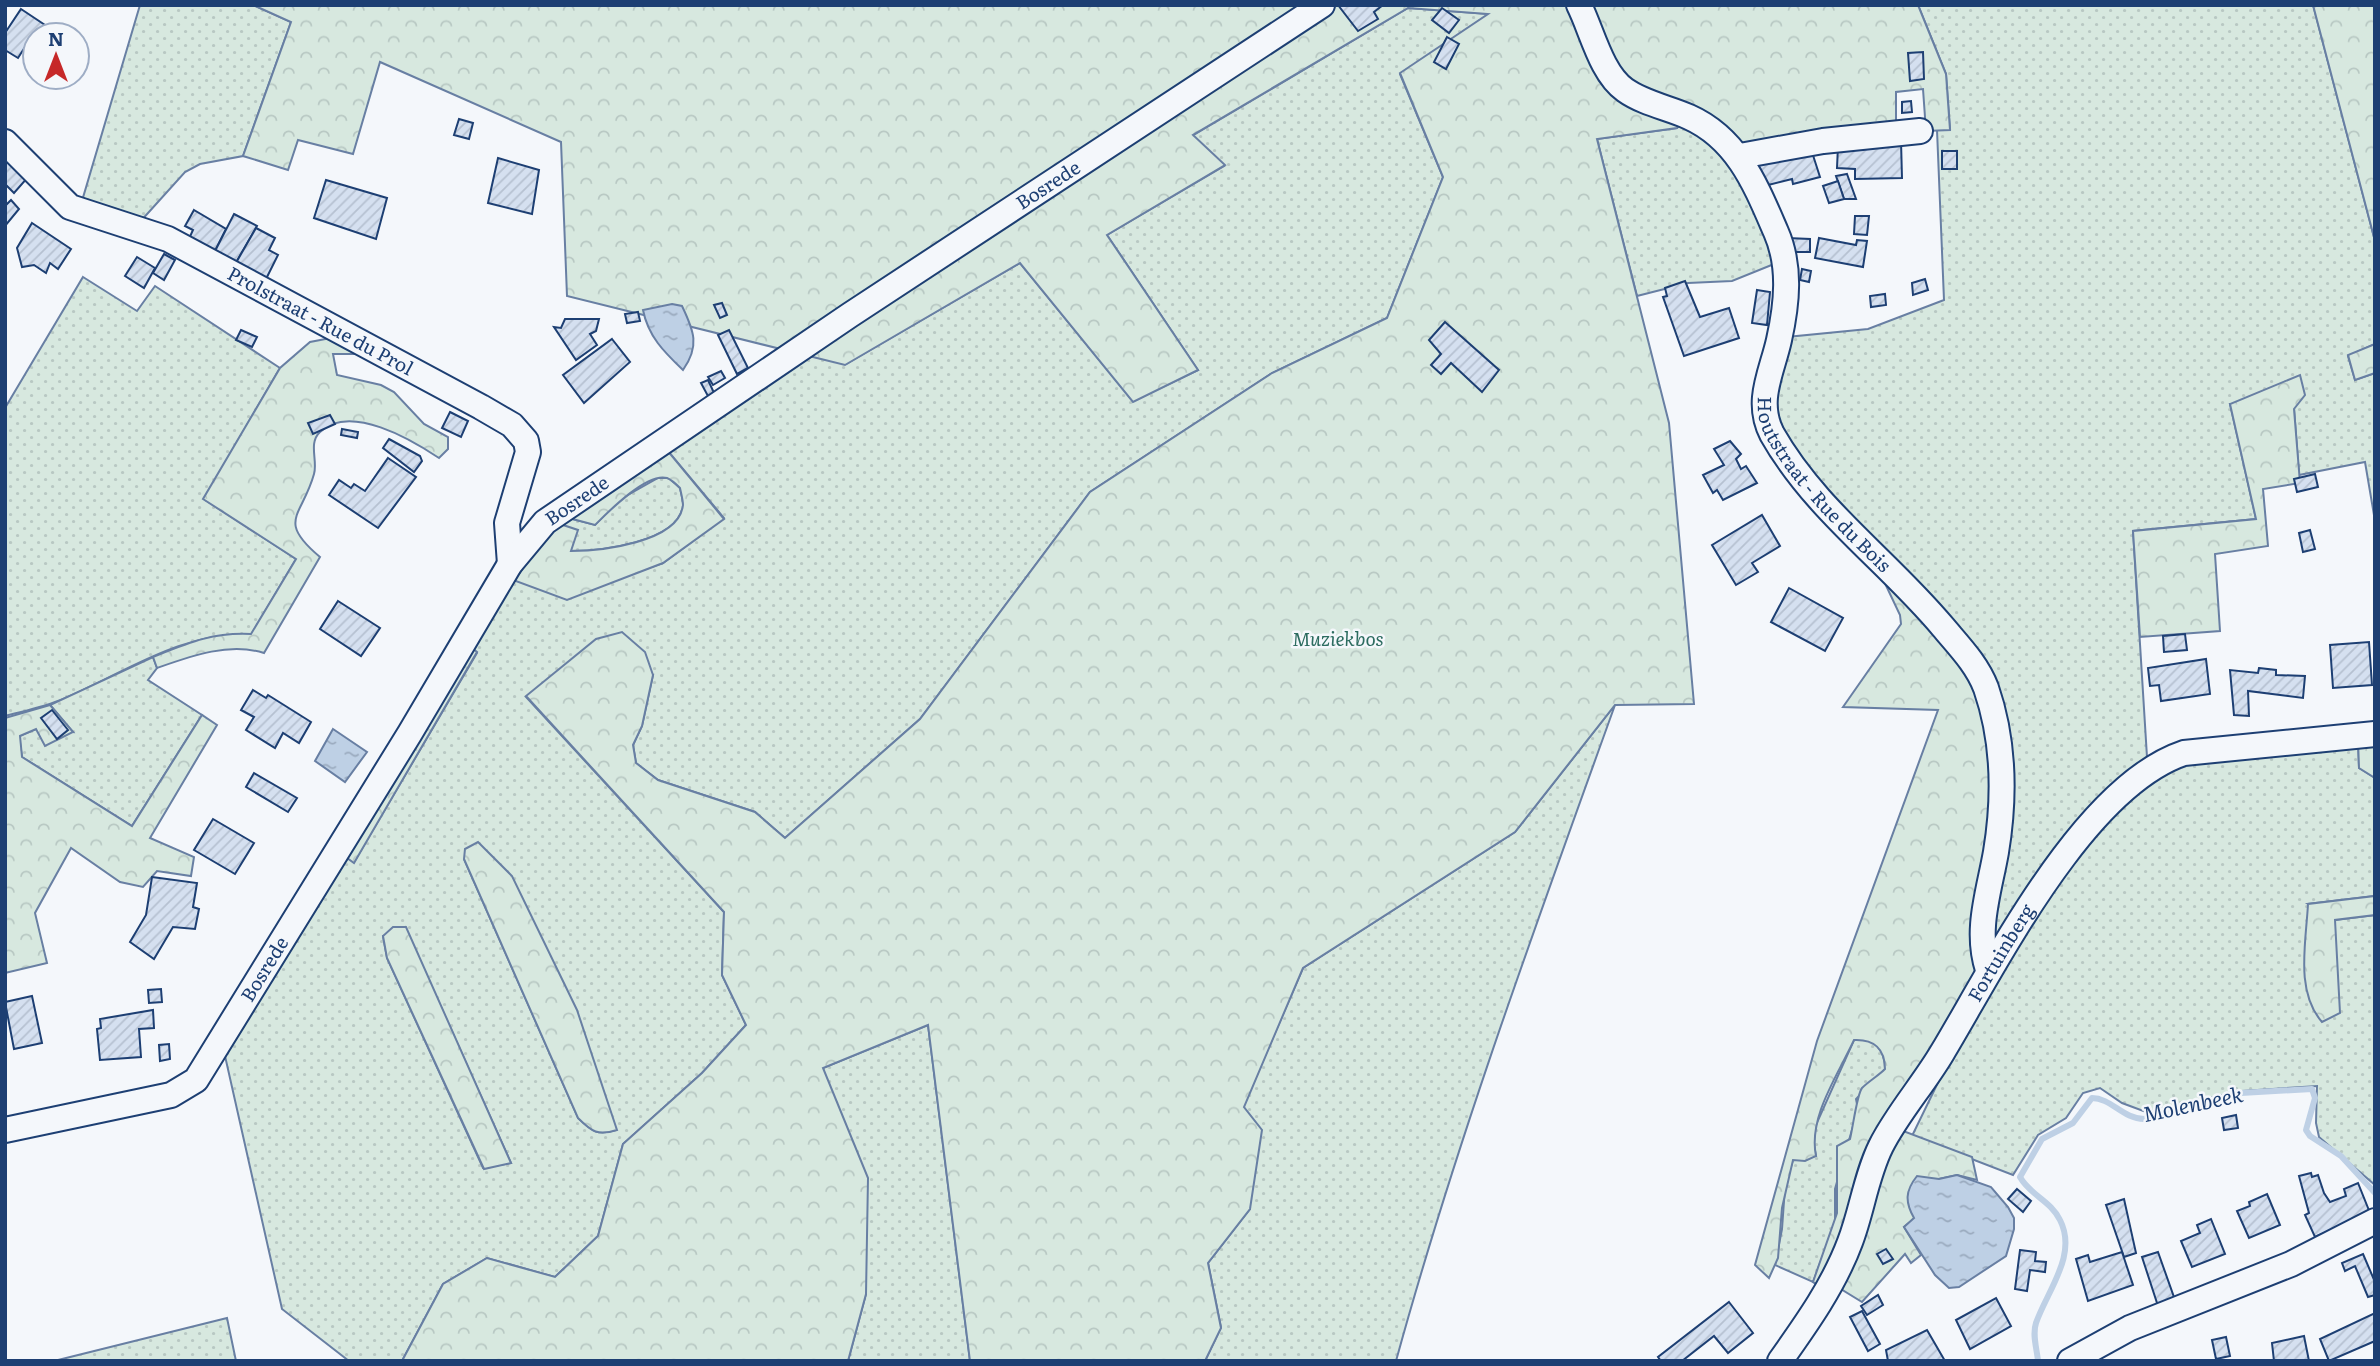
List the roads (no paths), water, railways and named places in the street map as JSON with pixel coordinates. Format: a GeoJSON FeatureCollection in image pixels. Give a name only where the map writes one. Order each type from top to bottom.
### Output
{"type":"FeatureCollection","features":[{"type":"Feature","properties":{"kind":"street","name":"Bosrede"},"geometry":{"type":"LineString","coordinates":[[5,1130],[171,1095],[197,1080],[411,733],[510,564],[545,522],[839,322],[1322,5]]}},
{"type":"Feature","properties":{"kind":"street","name":"Houtstraat - Rue du Bois"},"geometry":{"type":"LineString","coordinates":[[1579,5],[1611,73],[1625,90],[1692,118],[1719,135],[1740,156],[1777,233],[1786,273],[1779,340],[1764,397],[1764,410],[1772,433],[1834,517],[1903,581],[1980,675],[1994,712],[2002,792],[1996,853],[1984,911],[1981,944],[1988,970]]}},
{"type":"Feature","properties":{"kind":"street"},"geometry":{"type":"LineString","coordinates":[[1740,156],[1823,141],[1920,131]]}},
{"type":"Feature","properties":{"kind":"street","name":"Prolstraat - Rue du Prol"},"geometry":{"type":"LineString","coordinates":[[5,142],[70,207],[168,239],[449,390],[521,432],[528,452],[507,523],[510,564]]}},
{"type":"Feature","properties":{"kind":"street","name":"Fortuinberg"},"geometry":{"type":"LineString","coordinates":[[1780,1361],[1838,1271],[1881,1145],[1942,1053],[1988,970],[2079,839],[2124,789],[2160,761],[2184,753],[2375,734]]}},
{"type":"Feature","properties":{"kind":"street"},"geometry":{"type":"LineString","coordinates":[[2070,1361],[2130,1328],[2291,1264],[2375,1222]]}},
{"type":"Feature","properties":{"kind":"water"},"geometry":{"type":"Polygon","coordinates":[[[672,304],[682,306],[692,331],[692,353],[683,370],[653,336],[643,310],[672,304]]]}},
{"type":"Feature","properties":{"kind":"water"},"geometry":{"type":"Polygon","coordinates":[[[333,729],[367,752],[345,782],[315,761],[333,729]]]}},
{"type":"Feature","properties":{"kind":"water"},"geometry":{"type":"Polygon","coordinates":[[[1957,1175],[1991,1187],[2008,1207],[2014,1218],[2014,1229],[2006,1256],[1959,1287],[1949,1288],[1935,1275],[1904,1227],[1914,1218],[1908,1197],[1910,1187],[1917,1176],[1939,1179],[1957,1175]]]}},
{"type":"Feature","properties":{"kind":"waterway","name":"Molenbeek"},"geometry":{"type":"LineString","coordinates":[[2038,1361],[2035,1328],[2059,1273],[2065,1233],[2056,1213],[2029,1189],[2020,1177],[2042,1139],[2073,1123],[2092,1098],[2105,1101],[2130,1116],[2144,1119],[2241,1093],[2312,1089],[2315,1098],[2306,1130],[2310,1136],[2341,1156],[2375,1193]]}},
{"type":"Feature","properties":{"kind":"park label","name":"Muziekbos"},"geometry":{"type":"Point","coordinates":[1338,639]}}]}
